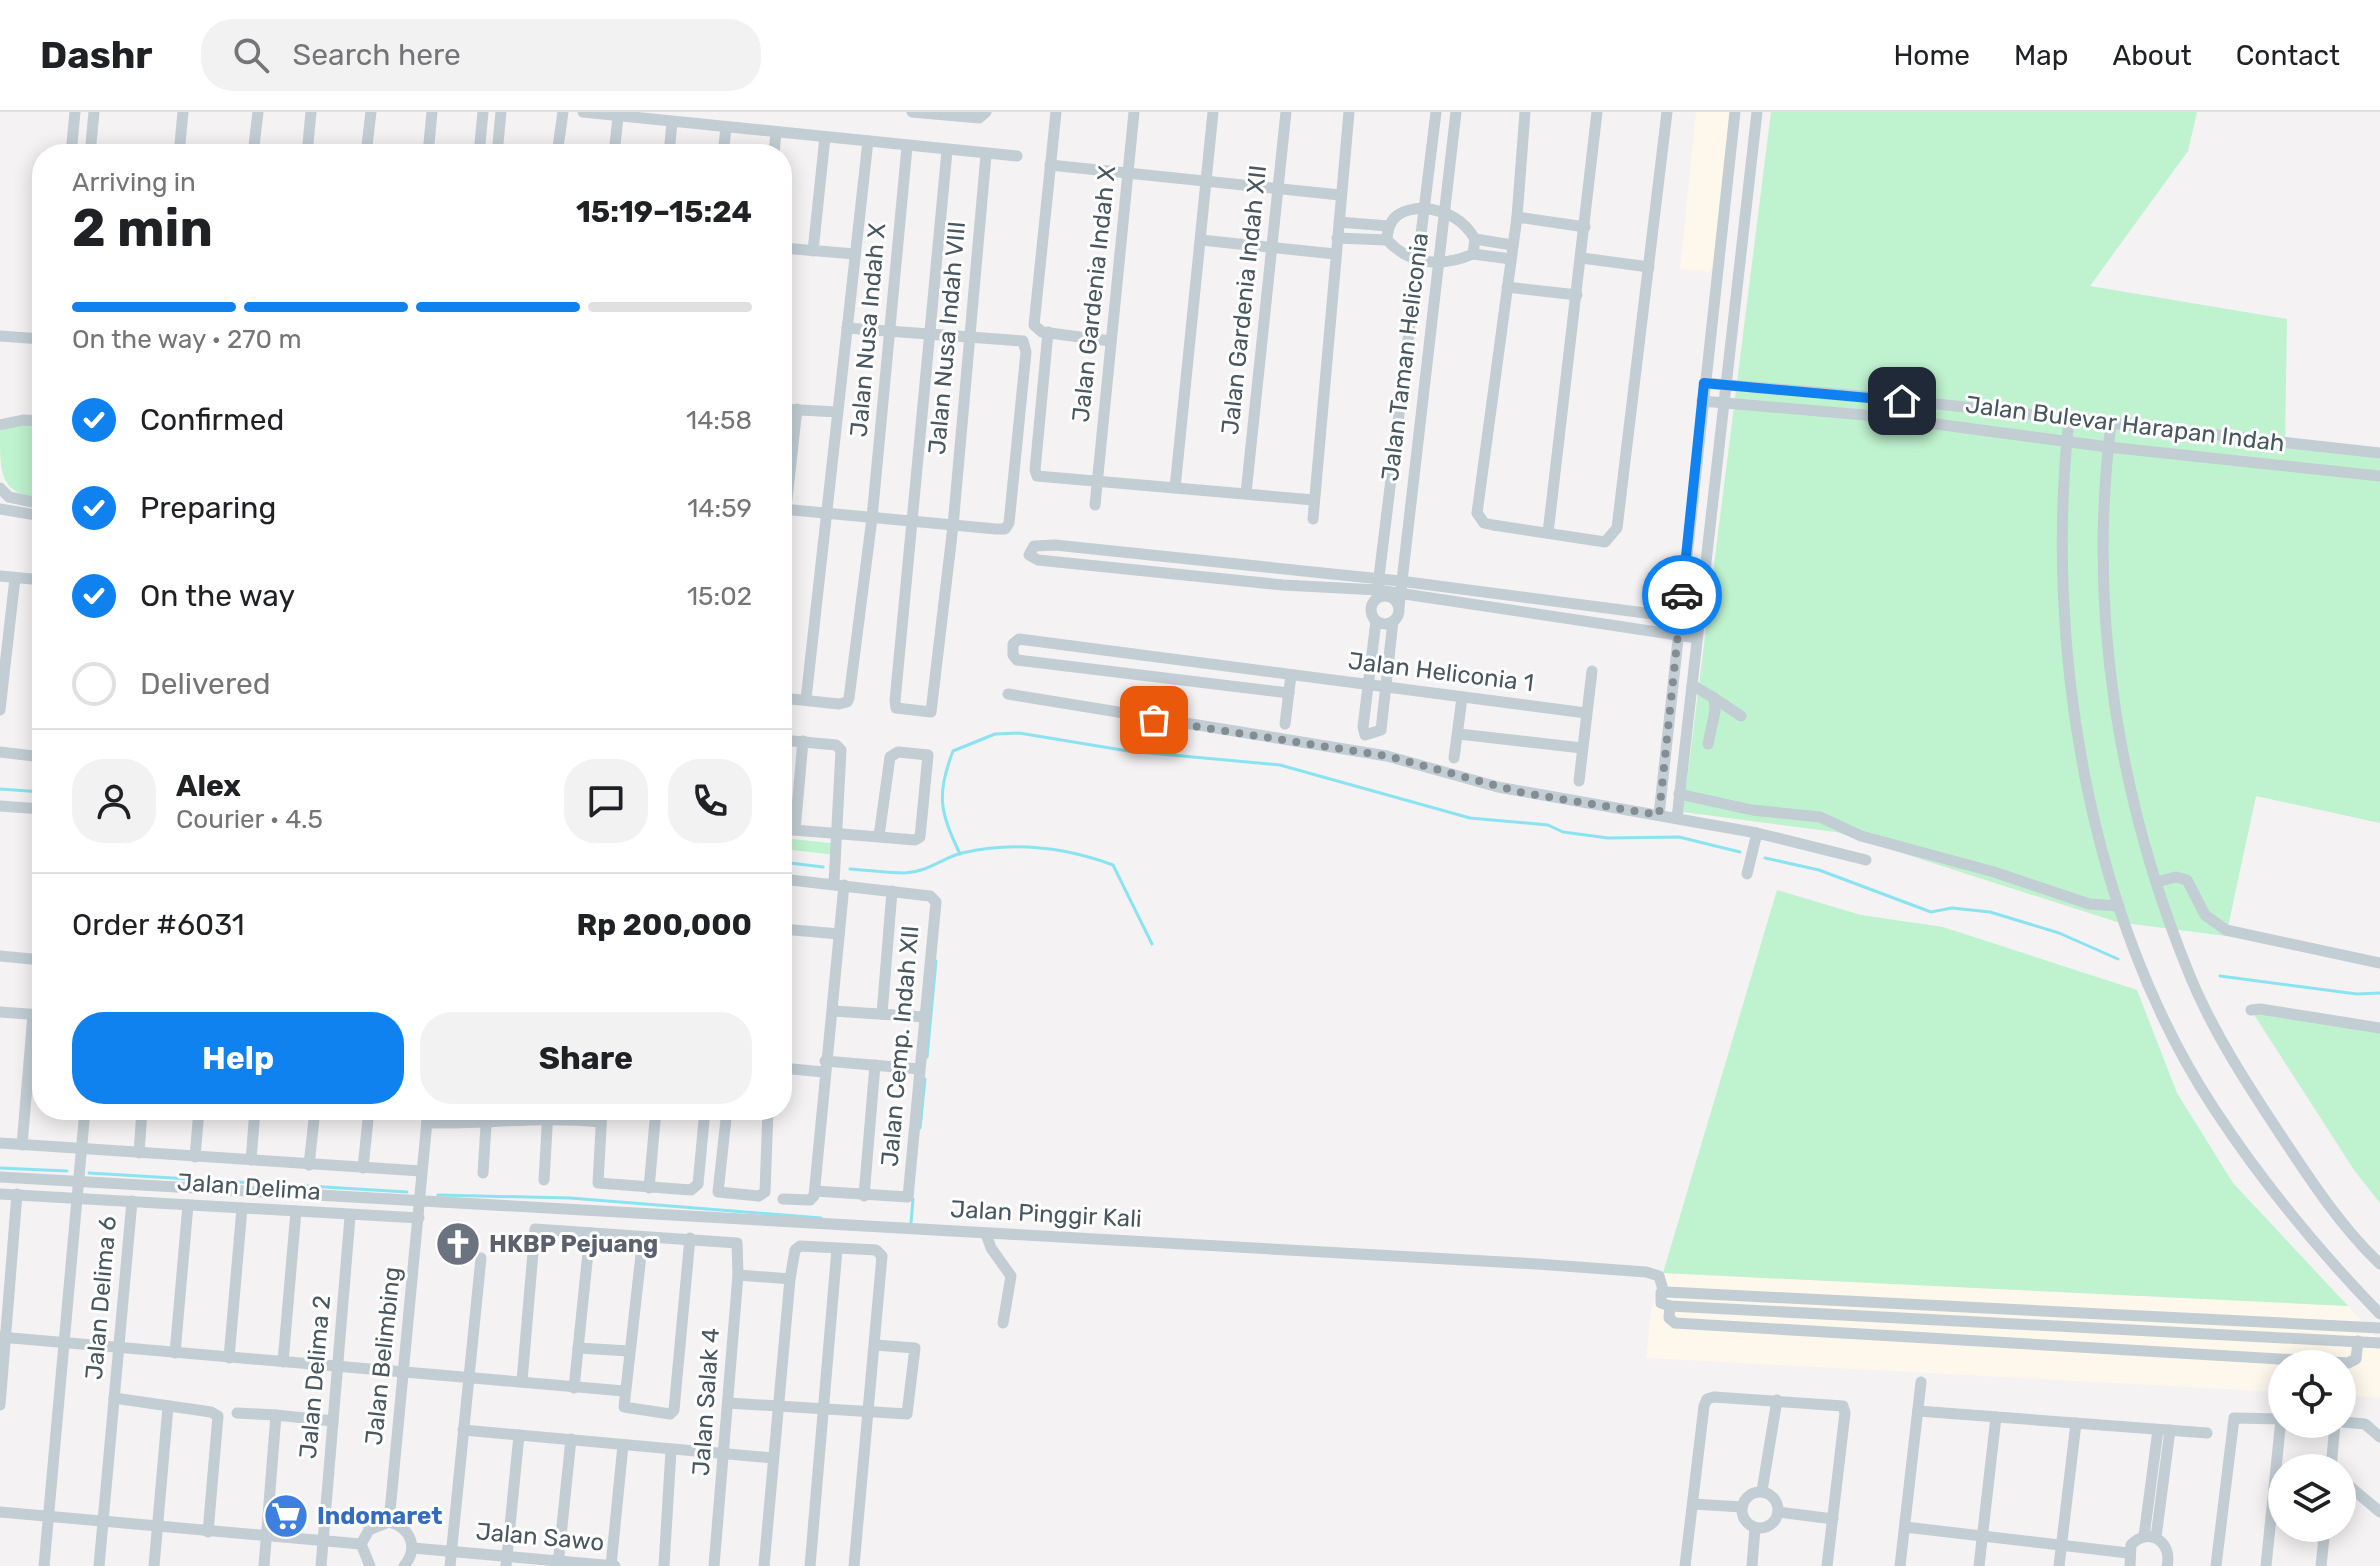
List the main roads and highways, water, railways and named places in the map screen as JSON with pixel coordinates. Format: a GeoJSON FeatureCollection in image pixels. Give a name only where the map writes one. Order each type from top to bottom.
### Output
{"type":"FeatureCollection","features":[{"type":"Feature","properties":{"kind":"waterway"},"geometry":{"type":"LineString","coordinates":[[960,854],[948,826],[942,792],[953,751],[995,734],[1019,733],[1128,751],[1280,765],[1470,818],[1548,825],[1563,832],[1608,838],[1679,837],[1740,852]]}},
{"type":"Feature","properties":{"kind":"waterway"},"geometry":{"type":"LineString","coordinates":[[0,789],[32,791]]}},
{"type":"Feature","properties":{"kind":"waterway"},"geometry":{"type":"LineString","coordinates":[[850,869],[913,872],[962,853],[1001,847],[1039,848],[1076,854],[1113,865],[1152,944]]}},
{"type":"Feature","properties":{"kind":"waterway"},"geometry":{"type":"LineString","coordinates":[[1765,858],[1819,870],[1931,912],[1952,908],[1990,912],[2059,933],[2118,959]]}},
{"type":"Feature","properties":{"kind":"waterway"},"geometry":{"type":"LineString","coordinates":[[792,863],[823,867]]}},
{"type":"Feature","properties":{"kind":"waterway"},"geometry":{"type":"LineString","coordinates":[[927,1057],[936,961]]}},
{"type":"Feature","properties":{"kind":"waterway"},"geometry":{"type":"LineString","coordinates":[[2220,976],[2357,994],[2380,993]]}},
{"type":"Feature","properties":{"kind":"waterway"},"geometry":{"type":"LineString","coordinates":[[920,1128],[925,1079]]}},
{"type":"Feature","properties":{"kind":"waterway"},"geometry":{"type":"LineString","coordinates":[[0,1168],[67,1171]]}},
{"type":"Feature","properties":{"kind":"waterway"},"geometry":{"type":"LineString","coordinates":[[89,1173],[407,1192]]}},
{"type":"Feature","properties":{"kind":"waterway"},"geometry":{"type":"LineString","coordinates":[[438,1195],[570,1198],[821,1218]]}},
{"type":"Feature","properties":{"kind":"waterway"},"geometry":{"type":"LineString","coordinates":[[911,1223],[913,1199]]}},
{"type":"Feature","properties":{"kind":"place","name":"HKBP Pejuang"},"geometry":{"type":"Point","coordinates":[458,1244]}},
{"type":"Feature","properties":{"kind":"place","name":"Indomaret"},"geometry":{"type":"Point","coordinates":[286,1516]}}]}
